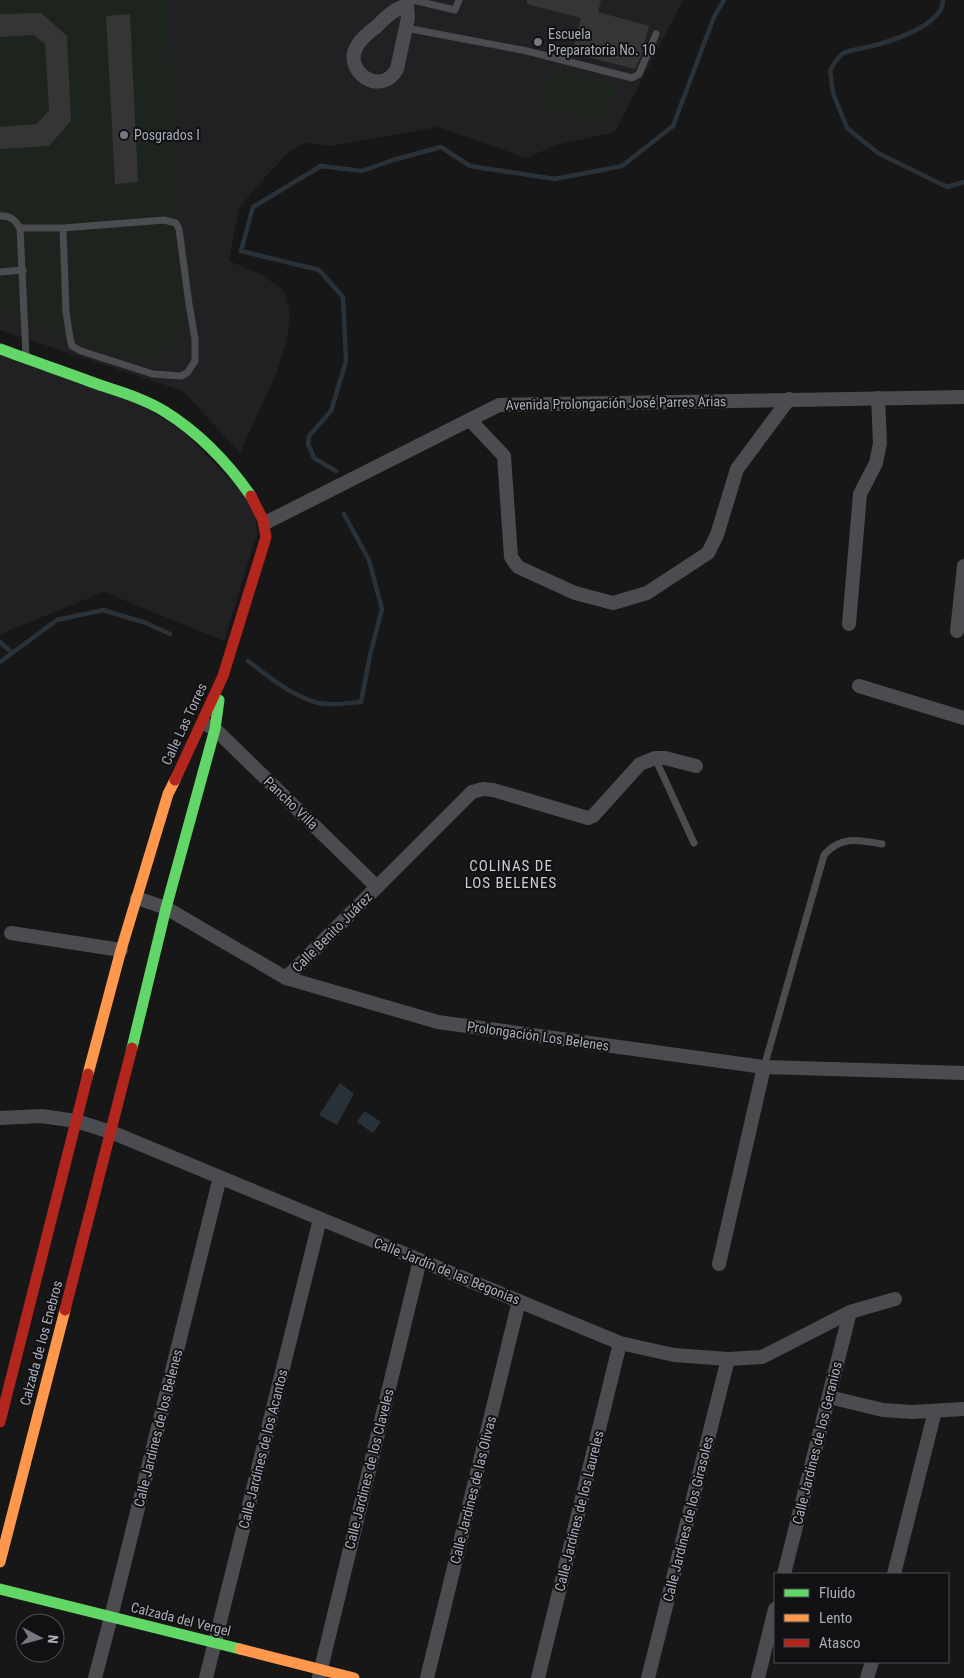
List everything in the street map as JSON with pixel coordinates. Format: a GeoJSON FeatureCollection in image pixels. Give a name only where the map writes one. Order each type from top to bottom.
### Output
{"type":"FeatureCollection","features":[{"type":"Feature","properties":{"kind":"main road"},"geometry":{"type":"LineString","coordinates":[[0,349],[138,398],[162,410],[182,423],[208,446],[230,468],[252,495],[266,523],[266,537],[223,676]]}},
{"type":"Feature","properties":{"kind":"main road","name":"Calle Las Torres"},"geometry":{"type":"LineString","coordinates":[[76,1121],[121,950],[168,794],[223,676]]}},
{"type":"Feature","properties":{"kind":"main road","name":"Calle Las Torres"},"geometry":{"type":"LineString","coordinates":[[112,1132],[166,908],[215,729],[223,676]]}},
{"type":"Feature","properties":{"kind":"main road","name":"Calzada de los Enebros"},"geometry":{"type":"LineString","coordinates":[[0,1422],[76,1121]]}},
{"type":"Feature","properties":{"kind":"main road","name":"Calzada de los Enebros"},"geometry":{"type":"LineString","coordinates":[[0,1562],[112,1132]]}},
{"type":"Feature","properties":{"kind":"main road","name":"Calzada del Vergel"},"geometry":{"type":"LineString","coordinates":[[0,1589],[215,1643],[319,1674],[354,1678]]}},
{"type":"Feature","properties":{"kind":"street"},"geometry":{"type":"LineString","coordinates":[[409,2],[408,18],[399,64],[390,78],[375,82],[369,80],[358,72],[354,59],[357,45],[396,9],[409,2]]}},
{"type":"Feature","properties":{"kind":"street","name":"Avenida Prolongación José Parres Arias"},"geometry":{"type":"LineString","coordinates":[[266,523],[499,405],[964,397]]}},
{"type":"Feature","properties":{"kind":"street"},"geometry":{"type":"LineString","coordinates":[[849,624],[860,494],[876,463],[880,443],[878,398]]}},
{"type":"Feature","properties":{"kind":"street"},"geometry":{"type":"LineString","coordinates":[[470,420],[504,456],[511,557],[518,567],[575,594],[613,602],[647,593],[708,553],[718,535],[737,469],[789,399]]}},
{"type":"Feature","properties":{"kind":"street"},"geometry":{"type":"LineString","coordinates":[[957,631],[964,566]]}},
{"type":"Feature","properties":{"kind":"street"},"geometry":{"type":"LineString","coordinates":[[859,686],[964,718]]}},
{"type":"Feature","properties":{"kind":"street","name":"Pancho Villa"},"geometry":{"type":"LineString","coordinates":[[202,722],[215,729],[377,887]]}},
{"type":"Feature","properties":{"kind":"street"},"geometry":{"type":"LineString","coordinates":[[655,758],[665,758],[696,766]]}},
{"type":"Feature","properties":{"kind":"street","name":"Calle Benito Juárez"},"geometry":{"type":"LineString","coordinates":[[286,978],[472,792],[483,789],[493,790],[588,818],[593,816],[640,764],[655,758]]}},
{"type":"Feature","properties":{"kind":"street","name":"Prolongación Los Belenes"},"geometry":{"type":"LineString","coordinates":[[137,898],[166,908],[286,978],[438,1022],[764,1066],[964,1074]]}},
{"type":"Feature","properties":{"kind":"street"},"geometry":{"type":"LineString","coordinates":[[11,933],[121,950]]}},
{"type":"Feature","properties":{"kind":"street"},"geometry":{"type":"LineString","coordinates":[[719,1264],[764,1066]]}},
{"type":"Feature","properties":{"kind":"street","name":"Calle Jardín de las Begonias"},"geometry":{"type":"LineString","coordinates":[[0,1118],[42,1116],[76,1121],[112,1132],[620,1343],[674,1354],[728,1359],[762,1357],[850,1312],[895,1299]]}},
{"type":"Feature","properties":{"kind":"street","name":"Calle Jardines de los Belenes"},"geometry":{"type":"LineString","coordinates":[[95,1678],[220,1177]]}},
{"type":"Feature","properties":{"kind":"street","name":"Calle Jardines de los Acantos"},"geometry":{"type":"LineString","coordinates":[[206,1678],[320,1219]]}},
{"type":"Feature","properties":{"kind":"street","name":"Calle Jardines de los Claveles"},"geometry":{"type":"LineString","coordinates":[[319,1674],[420,1260]]}},
{"type":"Feature","properties":{"kind":"street","name":"Calle Jardines de las Olivas"},"geometry":{"type":"LineString","coordinates":[[427,1678],[519,1301]]}},
{"type":"Feature","properties":{"kind":"street","name":"Calle Jardines de los Geranios"},"geometry":{"type":"LineString","coordinates":[[784,1573],[850,1312]]}},
{"type":"Feature","properties":{"kind":"street","name":"Calle Jardines de los Laureles"},"geometry":{"type":"LineString","coordinates":[[538,1678],[620,1343]]}},
{"type":"Feature","properties":{"kind":"street","name":"Calle Jardines de los Girasoles"},"geometry":{"type":"LineString","coordinates":[[648,1678],[728,1359]]}},
{"type":"Feature","properties":{"kind":"street"},"geometry":{"type":"LineString","coordinates":[[829,1397],[883,1410],[912,1412],[964,1409]]}},
{"type":"Feature","properties":{"kind":"street"},"geometry":{"type":"LineString","coordinates":[[894,1573],[935,1411]]}},
{"type":"Feature","properties":{"kind":"street"},"geometry":{"type":"LineString","coordinates":[[758,1678],[774,1613]]}},
{"type":"Feature","properties":{"kind":"street"},"geometry":{"type":"LineString","coordinates":[[868,1678],[872,1663]]}},
{"type":"Feature","properties":{"kind":"lane"},"geometry":{"type":"LineString","coordinates":[[409,2],[438,3],[455,10],[459,0]]}},
{"type":"Feature","properties":{"kind":"lane"},"geometry":{"type":"LineString","coordinates":[[406,28],[527,51],[632,78],[639,74],[656,34]]}},
{"type":"Feature","properties":{"kind":"lane"},"geometry":{"type":"LineString","coordinates":[[0,216],[6,215],[15,220],[20,228],[26,358]]}},
{"type":"Feature","properties":{"kind":"lane"},"geometry":{"type":"LineString","coordinates":[[20,228],[63,228],[164,220],[176,223],[180,229],[195,339],[195,361],[187,373],[181,376],[153,374],[81,351],[72,346],[66,312],[63,228]]}},
{"type":"Feature","properties":{"kind":"lane"},"geometry":{"type":"LineString","coordinates":[[0,272],[23,270]]}},
{"type":"Feature","properties":{"kind":"lane"},"geometry":{"type":"LineString","coordinates":[[655,758],[694,843]]}},
{"type":"Feature","properties":{"kind":"lane"},"geometry":{"type":"LineString","coordinates":[[764,1066],[824,855],[830,848],[852,839],[882,844]]}},
{"type":"Feature","properties":{"kind":"shaded area"},"geometry":{"type":"Polygon","coordinates":[[[0,0],[683,0],[615,132],[557,145],[526,158],[438,127],[331,146],[305,143],[290,151],[239,208],[229,261],[261,274],[284,291],[290,314],[287,339],[276,374],[240,453],[183,391],[0,330],[0,0]]]}},
{"type":"Feature","properties":{"kind":"shaded area"},"geometry":{"type":"Polygon","coordinates":[[[0,0],[168,0],[182,323],[171,346],[157,358],[147,361],[131,360],[0,312],[0,0]]]}},
{"type":"Feature","properties":{"kind":"shaded area"},"geometry":{"type":"Polygon","coordinates":[[[552,68],[617,85],[606,125],[541,107],[552,68]]]}},
{"type":"Feature","properties":{"kind":"shaded area"},"geometry":{"type":"Polygon","coordinates":[[[0,355],[136,402],[182,430],[256,506],[257,534],[224,641],[104,592],[5,632],[0,636],[0,355]]]}},
{"type":"Feature","properties":{"kind":"shaded area"},"geometry":{"type":"Polygon","coordinates":[[[340,1083],[354,1094],[337,1125],[319,1115],[340,1083]]]}},
{"type":"Feature","properties":{"kind":"shaded area"},"geometry":{"type":"Polygon","coordinates":[[[364,1111],[381,1122],[373,1133],[357,1122],[364,1111]]]}},
{"type":"Feature","properties":{"kind":"building"},"geometry":{"type":"Polygon","coordinates":[[[527,0],[601,0],[598,12],[649,26],[641,56],[635,69],[572,53],[581,18],[527,4],[527,0]]]}},
{"type":"Feature","properties":{"kind":"building"},"geometry":{"type":"Polygon","coordinates":[[[41,13],[67,36],[71,121],[49,146],[0,149],[0,127],[37,124],[49,110],[45,44],[34,35],[0,37],[0,14],[41,13]]]}},
{"type":"Feature","properties":{"kind":"building","name":"Posgrados I"},"geometry":{"type":"Polygon","coordinates":[[[130,14],[138,182],[115,184],[106,16],[130,14]]]}},
{"type":"Feature","properties":{"kind":"waterway"},"geometry":{"type":"LineString","coordinates":[[336,471],[314,458],[308,444],[309,436],[331,411],[346,361],[343,297],[319,270],[241,251],[253,207],[321,166],[362,171],[393,160],[441,147],[470,166],[555,179],[622,166],[673,126],[714,17],[724,0]]}},
{"type":"Feature","properties":{"kind":"waterway"},"geometry":{"type":"LineString","coordinates":[[943,0],[941,9],[925,25],[901,37],[842,54],[830,70],[833,93],[847,128],[878,153],[947,187],[964,182]]}},
{"type":"Feature","properties":{"kind":"waterway"},"geometry":{"type":"LineString","coordinates":[[248,661],[281,685],[308,700],[328,704],[361,702],[370,655],[382,609],[369,560],[344,514]]}},
{"type":"Feature","properties":{"kind":"waterway"},"geometry":{"type":"LineString","coordinates":[[0,662],[57,620],[103,610],[146,623],[170,634]]}},
{"type":"Feature","properties":{"kind":"waterway"},"geometry":{"type":"LineString","coordinates":[[0,642],[12,653]]}},
{"type":"Feature","properties":{"kind":"traffic: fast"},"geometry":{"type":"LineString","coordinates":[[0,349],[148,402],[164,411],[189,428],[212,449],[251,496]]}},
{"type":"Feature","properties":{"kind":"traffic: fast"},"geometry":{"type":"LineString","coordinates":[[132,1048],[166,908],[215,729],[219,700]]}},
{"type":"Feature","properties":{"kind":"traffic: fast"},"geometry":{"type":"LineString","coordinates":[[0,1589],[240,1649]]}},
{"type":"Feature","properties":{"kind":"traffic: slow"},"geometry":{"type":"LineString","coordinates":[[88,1074],[121,950],[168,794],[175,780]]}},
{"type":"Feature","properties":{"kind":"traffic: slow"},"geometry":{"type":"LineString","coordinates":[[0,1562],[65,1310]]}},
{"type":"Feature","properties":{"kind":"traffic: slow"},"geometry":{"type":"LineString","coordinates":[[240,1649],[354,1678]]}},
{"type":"Feature","properties":{"kind":"traffic: jam"},"geometry":{"type":"LineString","coordinates":[[175,780],[223,676],[266,537],[263,520],[251,496]]}},
{"type":"Feature","properties":{"kind":"traffic: jam"},"geometry":{"type":"LineString","coordinates":[[65,1310],[132,1048]]}},
{"type":"Feature","properties":{"kind":"traffic: jam"},"geometry":{"type":"LineString","coordinates":[[0,1422],[88,1074]]}},
{"type":"Feature","properties":{"kind":"place","name":"Escuela Preparatoria No. 10"},"geometry":{"type":"Point","coordinates":[538,42]}},
{"type":"Feature","properties":{"kind":"place","name":"Posgrados I"},"geometry":{"type":"Point","coordinates":[124,135]}},
{"type":"Feature","properties":{"kind":"district","name":"COLINAS DE LOS BELENES"},"geometry":{"type":"Point","coordinates":[511,874]}}]}
